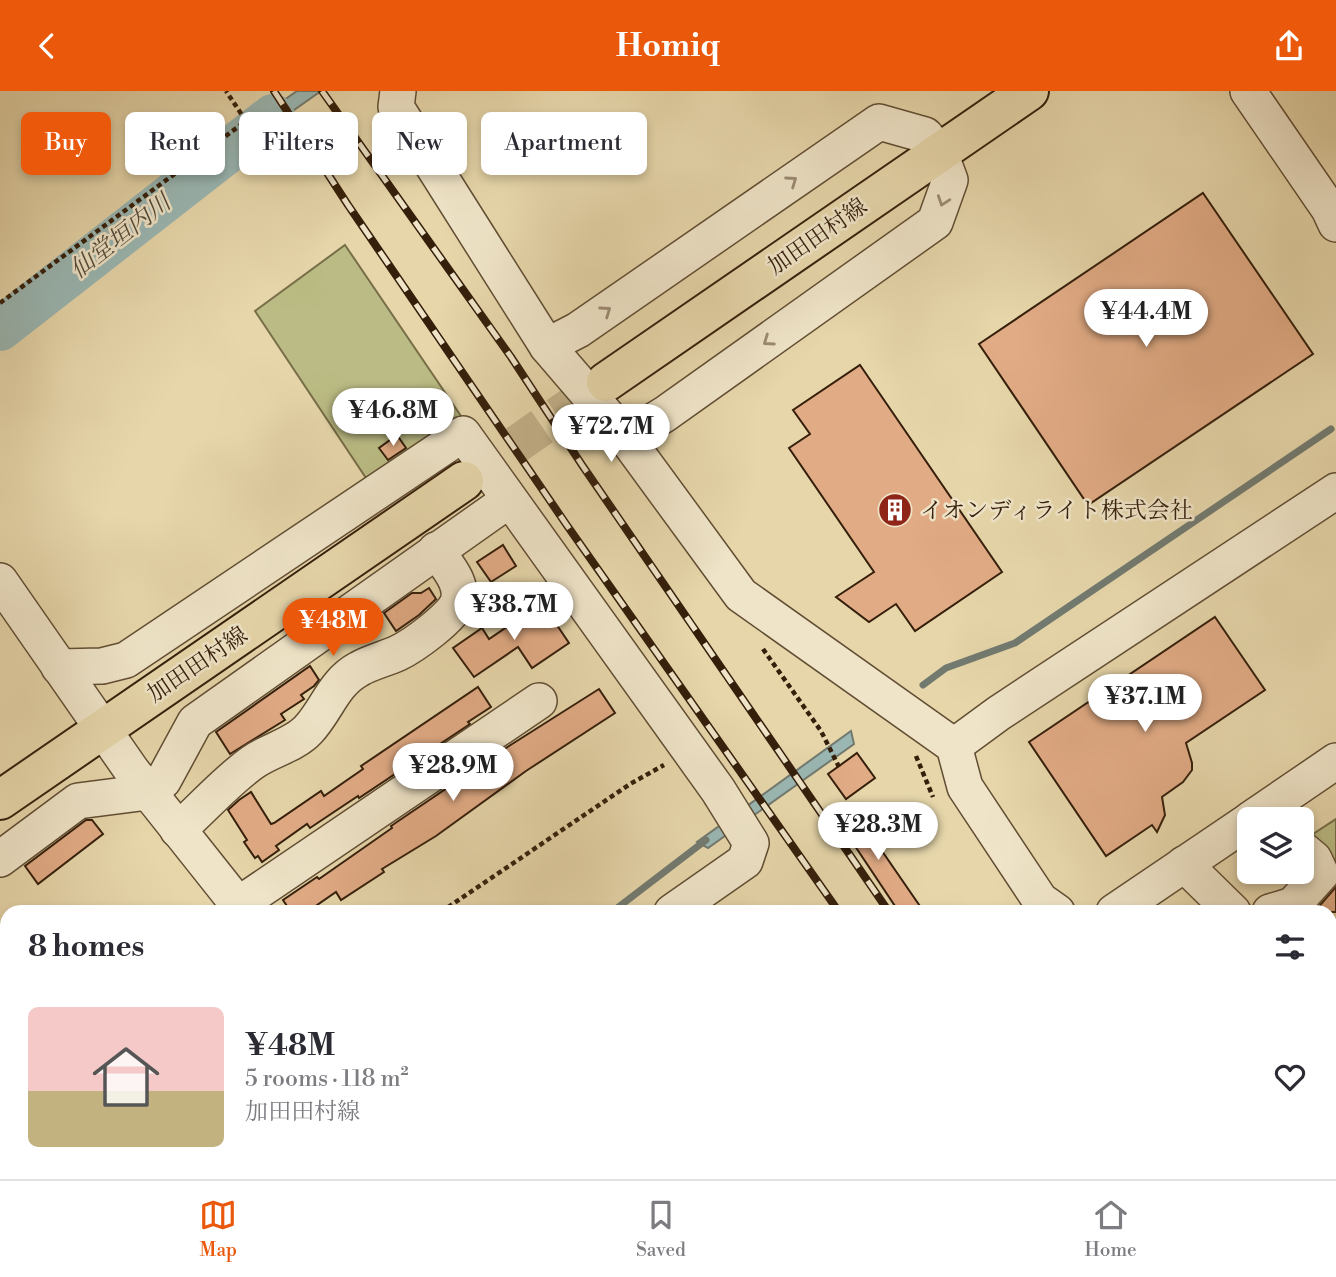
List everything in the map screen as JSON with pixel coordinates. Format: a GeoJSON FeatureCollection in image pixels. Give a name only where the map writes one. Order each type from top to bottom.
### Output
{"type":"FeatureCollection","features":[{"type":"Feature","properties":{"kind":"main road","name":"加田田村線"},"geometry":{"type":"LineString","coordinates":[[606,382],[1028,91]]}},
{"type":"Feature","properties":{"kind":"main road","name":"加田田村線"},"geometry":{"type":"LineString","coordinates":[[0,800],[464,481]]}},
{"type":"Feature","properties":{"kind":"street"},"geometry":{"type":"LineString","coordinates":[[398,91],[396,107],[547,346],[626,438],[741,595],[954,746],[965,787],[1040,900],[1047,905]]}},
{"type":"Feature","properties":{"kind":"street"},"geometry":{"type":"LineString","coordinates":[[1248,91],[1329,209],[1336,224]]}},
{"type":"Feature","properties":{"kind":"street"},"geometry":{"type":"LineString","coordinates":[[547,346],[578,330],[879,122],[925,135],[940,153],[950,180],[936,222],[665,414],[626,438]]}},
{"type":"Feature","properties":{"kind":"street"},"geometry":{"type":"LineString","coordinates":[[59,667],[102,666],[126,660],[463,434],[751,843],[745,861],[682,905]]}},
{"type":"Feature","properties":{"kind":"street"},"geometry":{"type":"LineString","coordinates":[[954,746],[999,713],[1336,491]]}},
{"type":"Feature","properties":{"kind":"street"},"geometry":{"type":"LineString","coordinates":[[0,859],[78,801],[148,792],[163,781],[195,722],[436,549],[509,500]]}},
{"type":"Feature","properties":{"kind":"street"},"geometry":{"type":"LineString","coordinates":[[178,830],[250,764],[310,729],[332,692],[346,677],[401,652],[451,614],[458,603],[459,590],[456,580],[436,549]]}},
{"type":"Feature","properties":{"kind":"street"},"geometry":{"type":"LineString","coordinates":[[0,581],[102,730],[239,905]]}},
{"type":"Feature","properties":{"kind":"street"},"geometry":{"type":"LineString","coordinates":[[245,905],[539,701]]}},
{"type":"Feature","properties":{"kind":"street"},"geometry":{"type":"LineString","coordinates":[[1271,807],[1336,761]]}},
{"type":"Feature","properties":{"kind":"street"},"geometry":{"type":"LineString","coordinates":[[1124,905],[1237,830]]}},
{"type":"Feature","properties":{"kind":"street"},"geometry":{"type":"LineString","coordinates":[[1314,859],[1321,874],[1314,882]]}},
{"type":"Feature","properties":{"kind":"street"},"geometry":{"type":"LineString","coordinates":[[1184,864],[1226,905]]}},
{"type":"Feature","properties":{"kind":"street"},"geometry":{"type":"LineString","coordinates":[[1293,905],[1312,884]]}},
{"type":"Feature","properties":{"kind":"path"},"geometry":{"type":"LineString","coordinates":[[0,303],[246,121],[226,91]]}},
{"type":"Feature","properties":{"kind":"path"},"geometry":{"type":"LineString","coordinates":[[759,644],[821,731],[839,767]]}},
{"type":"Feature","properties":{"kind":"path"},"geometry":{"type":"LineString","coordinates":[[912,745],[933,797]]}},
{"type":"Feature","properties":{"kind":"path"},"geometry":{"type":"LineString","coordinates":[[451,905],[630,784],[671,760]]}},
{"type":"Feature","properties":{"kind":"green space"},"geometry":{"type":"Polygon","coordinates":[[[345,245],[465,422],[372,487],[255,311],[345,245]]]}},
{"type":"Feature","properties":{"kind":"green space"},"geometry":{"type":"Polygon","coordinates":[[[1336,819],[1336,871],[1314,841],[1314,833],[1336,819]]]}},
{"type":"Feature","properties":{"kind":"water"},"geometry":{"type":"Polygon","coordinates":[[[297,91],[321,91],[291,112],[270,110],[297,91]]]}},
{"type":"Feature","properties":{"kind":"water"},"geometry":{"type":"Polygon","coordinates":[[[851,731],[854,744],[708,848],[697,842],[851,731]]]}},
{"type":"Feature","properties":{"kind":"building"},"geometry":{"type":"Polygon","coordinates":[[[1203,193],[1313,354],[1088,505],[979,344],[1203,193]]]}},
{"type":"Feature","properties":{"kind":"building","name":"イオンディライト株式会社"},"geometry":{"type":"Polygon","coordinates":[[[860,365],[1002,572],[915,631],[896,604],[869,622],[836,597],[874,572],[789,448],[810,434],[793,410],[860,365]]]}},
{"type":"Feature","properties":{"kind":"building"},"geometry":{"type":"Polygon","coordinates":[[[397,435],[406,448],[388,460],[379,448],[397,435]]]}},
{"type":"Feature","properties":{"kind":"building"},"geometry":{"type":"Polygon","coordinates":[[[503,545],[516,566],[491,582],[477,562],[503,545]]]}},
{"type":"Feature","properties":{"kind":"building"},"geometry":{"type":"Polygon","coordinates":[[[429,588],[436,599],[396,631],[384,613],[412,593],[421,593],[429,588]]]}},
{"type":"Feature","properties":{"kind":"building"},"geometry":{"type":"Polygon","coordinates":[[[542,603],[569,643],[532,668],[518,647],[474,677],[453,648],[482,628],[489,639],[542,603]]]}},
{"type":"Feature","properties":{"kind":"building"},"geometry":{"type":"Polygon","coordinates":[[[1215,617],[1265,690],[1186,743],[1192,770],[1183,782],[1162,797],[1165,815],[1157,832],[1152,825],[1106,856],[1029,742],[1215,617]]]}},
{"type":"Feature","properties":{"kind":"building"},"geometry":{"type":"Polygon","coordinates":[[[310,666],[319,680],[301,695],[304,699],[281,714],[285,720],[230,754],[216,732],[310,666]]]}},
{"type":"Feature","properties":{"kind":"building"},"geometry":{"type":"Polygon","coordinates":[[[478,687],[491,707],[468,722],[470,724],[359,798],[358,796],[310,828],[307,824],[276,846],[279,850],[262,862],[258,856],[255,858],[228,810],[239,800],[251,792],[271,824],[274,823],[321,791],[324,796],[363,769],[361,766],[478,687]]]}},
{"type":"Feature","properties":{"kind":"building"},"geometry":{"type":"Polygon","coordinates":[[[599,689],[615,713],[526,771],[436,836],[382,869],[384,872],[341,900],[336,892],[317,905],[286,905],[283,900],[317,877],[319,879],[392,828],[391,826],[599,689]]]}},
{"type":"Feature","properties":{"kind":"building"},"geometry":{"type":"Polygon","coordinates":[[[857,753],[875,778],[846,799],[828,774],[857,753]]]}},
{"type":"Feature","properties":{"kind":"building"},"geometry":{"type":"Polygon","coordinates":[[[851,806],[919,905],[894,905],[835,816],[851,806]]]}},
{"type":"Feature","properties":{"kind":"building"},"geometry":{"type":"Polygon","coordinates":[[[86,820],[92,820],[103,834],[38,884],[25,866],[86,820]]]}},
{"type":"Feature","properties":{"kind":"building"},"geometry":{"type":"Polygon","coordinates":[[[1336,887],[1336,905],[1320,905],[1336,887]]]}},
{"type":"Feature","properties":{"kind":"waterway","name":"仙堂垣内川"},"geometry":{"type":"LineString","coordinates":[[0,329],[239,143]]}},
{"type":"Feature","properties":{"kind":"waterway"},"geometry":{"type":"LineString","coordinates":[[923,685],[946,668],[1015,643],[1331,429]]}},
{"type":"Feature","properties":{"kind":"waterway"},"geometry":{"type":"LineString","coordinates":[[621,905],[706,840]]}},
{"type":"Feature","properties":{"kind":"tunnel"},"geometry":{"type":"LineString","coordinates":[[464,481],[606,382]]}},
{"type":"Feature","properties":{"kind":"railway"},"geometry":{"type":"LineString","coordinates":[[274,91],[348,205],[566,524],[834,905]]}},
{"type":"Feature","properties":{"kind":"railway"},"geometry":{"type":"LineString","coordinates":[[322,91],[511,357],[582,465],[884,905]]}},
{"type":"Feature","properties":{"kind":"place","name":"イオンディライト株式会社"},"geometry":{"type":"Point","coordinates":[895,510]}}]}
